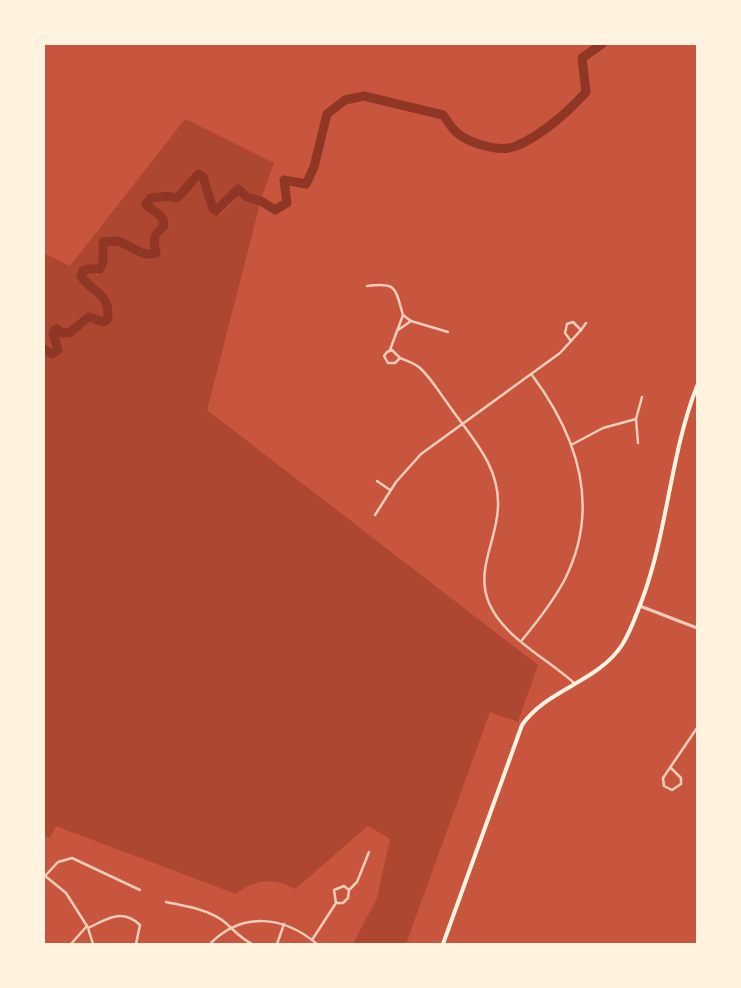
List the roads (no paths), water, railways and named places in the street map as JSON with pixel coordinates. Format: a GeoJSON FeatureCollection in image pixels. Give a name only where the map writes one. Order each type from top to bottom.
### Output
{"type":"FeatureCollection","features":[{"type":"Feature","properties":{"kind":"main road"},"geometry":{"type":"LineString","coordinates":[[443,944],[520,730],[536,708],[604,664],[617,652],[627,635],[640,606],[655,562],[684,424],[697,386]]}},
{"type":"Feature","properties":{"kind":"street"},"geometry":{"type":"LineString","coordinates":[[367,286],[388,284],[393,287],[403,315],[411,321],[448,332]]}},
{"type":"Feature","properties":{"kind":"street"},"geometry":{"type":"LineString","coordinates":[[400,358],[395,363],[387,363],[384,356],[390,350],[403,315]]}},
{"type":"Feature","properties":{"kind":"street"},"geometry":{"type":"LineString","coordinates":[[398,330],[411,321]]}},
{"type":"Feature","properties":{"kind":"street"},"geometry":{"type":"LineString","coordinates":[[571,341],[564,331],[567,324],[573,322],[581,330]]}},
{"type":"Feature","properties":{"kind":"street"},"geometry":{"type":"LineString","coordinates":[[376,515],[390,490],[421,454],[560,353],[586,323]]}},
{"type":"Feature","properties":{"kind":"street"},"geometry":{"type":"LineString","coordinates":[[390,350],[395,352],[400,358],[421,369],[463,424],[488,462],[497,488],[497,517],[484,571],[486,595],[493,611],[501,623],[574,683]]}},
{"type":"Feature","properties":{"kind":"street"},"geometry":{"type":"LineString","coordinates":[[522,640],[559,590],[576,551],[581,518],[582,492],[580,471],[573,444],[558,413],[532,375]]}},
{"type":"Feature","properties":{"kind":"street"},"geometry":{"type":"LineString","coordinates":[[638,443],[636,418],[642,397]]}},
{"type":"Feature","properties":{"kind":"street"},"geometry":{"type":"LineString","coordinates":[[573,444],[603,428],[636,418]]}},
{"type":"Feature","properties":{"kind":"street"},"geometry":{"type":"LineString","coordinates":[[377,481],[390,490]]}},
{"type":"Feature","properties":{"kind":"street"},"geometry":{"type":"LineString","coordinates":[[640,606],[697,628]]}},
{"type":"Feature","properties":{"kind":"street"},"geometry":{"type":"LineString","coordinates":[[670,768],[680,778],[681,784],[672,790],[667,789],[662,782],[670,768],[697,728]]}},
{"type":"Feature","properties":{"kind":"street"},"geometry":{"type":"LineString","coordinates":[[312,940],[336,903],[346,901],[348,890],[357,882],[369,852]]}},
{"type":"Feature","properties":{"kind":"street"},"geometry":{"type":"LineString","coordinates":[[93,944],[87,927],[66,893],[44,876],[58,862],[72,858],[140,890]]}},
{"type":"Feature","properties":{"kind":"street"},"geometry":{"type":"LineString","coordinates":[[336,903],[333,893],[336,888],[344,886],[348,890]]}},
{"type":"Feature","properties":{"kind":"street"},"geometry":{"type":"LineString","coordinates":[[166,902],[212,914],[231,928],[237,936],[252,944]]}},
{"type":"Feature","properties":{"kind":"street"},"geometry":{"type":"LineString","coordinates":[[71,944],[87,927],[111,916],[126,916],[140,924],[136,944]]}},
{"type":"Feature","properties":{"kind":"street"},"geometry":{"type":"LineString","coordinates":[[210,944],[231,928],[257,921],[284,924],[298,930],[316,944]]}},
{"type":"Feature","properties":{"kind":"street"},"geometry":{"type":"LineString","coordinates":[[277,944],[284,924]]}},
{"type":"Feature","properties":{"kind":"waterway"},"geometry":{"type":"LineString","coordinates":[[44,349],[52,354],[58,350],[53,334],[54,330],[57,329],[61,333],[69,333],[89,317],[103,322],[107,320],[108,312],[104,299],[81,276],[83,271],[88,269],[100,269],[103,262],[103,242],[121,242],[145,254],[156,253],[155,238],[164,226],[164,222],[146,204],[151,198],[169,196],[176,198],[183,193],[199,174],[203,177],[213,209],[216,211],[238,189],[247,197],[261,201],[275,210],[287,203],[284,180],[306,184],[314,167],[327,114],[345,100],[364,96],[443,115],[460,135],[484,146],[501,148],[516,146],[535,136],[554,122],[586,92],[582,58],[602,44]]}}]}
